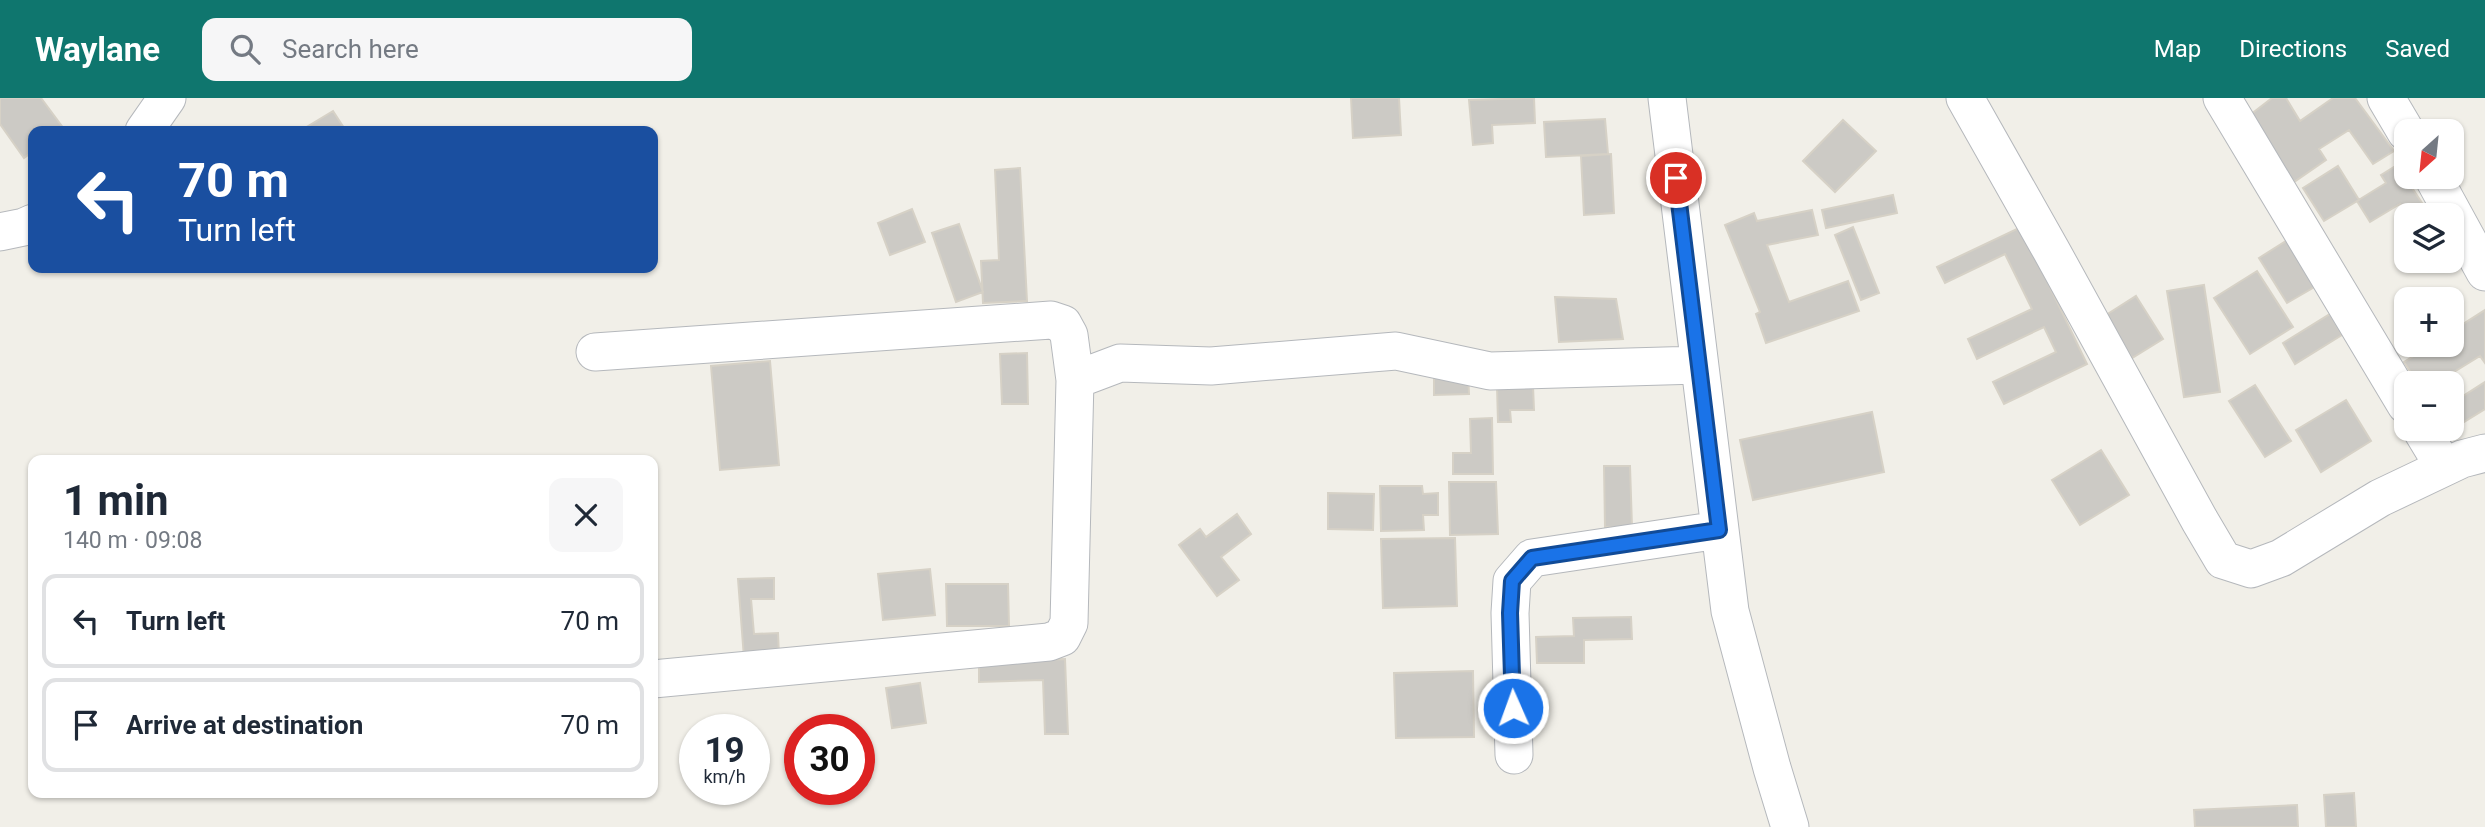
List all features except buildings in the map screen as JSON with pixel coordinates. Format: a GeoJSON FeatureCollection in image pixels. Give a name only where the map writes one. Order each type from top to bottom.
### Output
{"type":"FeatureCollection","features":[{"type":"Feature","properties":{"kind":"street"},"geometry":{"type":"LineString","coordinates":[[147,126],[167,98]]}},
{"type":"Feature","properties":{"kind":"street"},"geometry":{"type":"LineString","coordinates":[[1667,98],[1730,611],[1790,827]]}},
{"type":"Feature","properties":{"kind":"street"},"geometry":{"type":"LineString","coordinates":[[1965,98],[2223,560],[2251,569],[2281,558],[2380,498],[2444,467],[2485,453]]}},
{"type":"Feature","properties":{"kind":"street"},"geometry":{"type":"LineString","coordinates":[[2222,98],[2394,385]]}},
{"type":"Feature","properties":{"kind":"street"},"geometry":{"type":"LineString","coordinates":[[2386,98],[2398,119]]}},
{"type":"Feature","properties":{"kind":"street"},"geometry":{"type":"LineString","coordinates":[[2440,189],[2485,272]]}},
{"type":"Feature","properties":{"kind":"street"},"geometry":{"type":"LineString","coordinates":[[0,232],[28,225]]}},
{"type":"Feature","properties":{"kind":"street"},"geometry":{"type":"LineString","coordinates":[[595,352],[1051,320],[1063,324],[1069,335],[1075,380],[1069,623],[1062,636],[1049,642],[658,679]]}},
{"type":"Feature","properties":{"kind":"street"},"geometry":{"type":"LineString","coordinates":[[1075,380],[1120,363],[1211,366],[1396,351],[1490,371],[1699,365]]}},
{"type":"Feature","properties":{"kind":"street"},"geometry":{"type":"LineString","coordinates":[[2428,441],[2444,467]]}},
{"type":"Feature","properties":{"kind":"street"},"geometry":{"type":"LineString","coordinates":[[1514,755],[1510,613],[1512,581],[1532,558],[1719,530]]}},
{"type":"Feature","properties":{"kind":"route"},"geometry":{"type":"LineString","coordinates":[[1513,708],[1510,613],[1512,581],[1532,558],[1719,530],[1676,178]]}}]}
